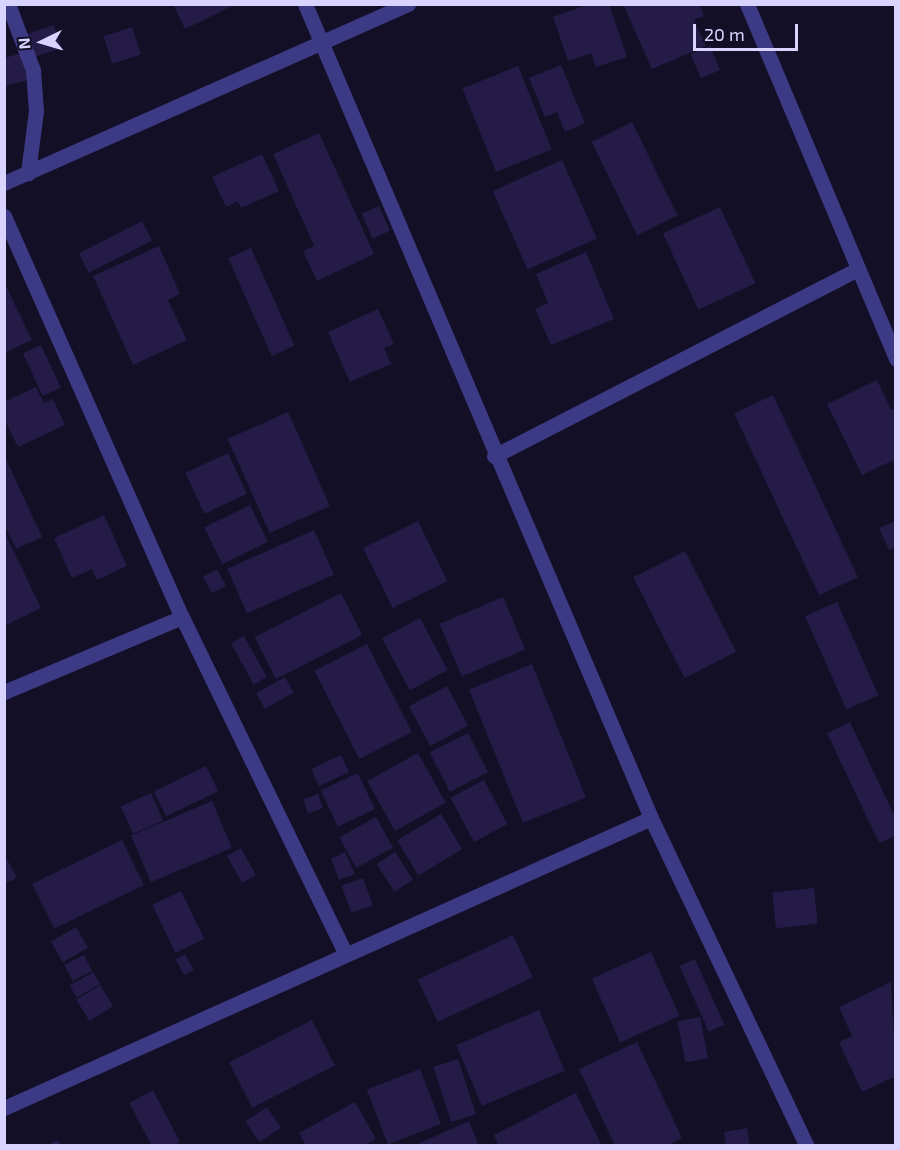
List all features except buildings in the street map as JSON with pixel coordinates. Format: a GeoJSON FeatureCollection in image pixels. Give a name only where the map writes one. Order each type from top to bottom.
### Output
{"type":"FeatureCollection","features":[{"type":"Feature","properties":{"kind":"street"},"geometry":{"type":"LineString","coordinates":[[8,4],[33,70],[36,111],[28,173]]}},
{"type":"Feature","properties":{"kind":"street"},"geometry":{"type":"LineString","coordinates":[[305,4],[323,42],[494,456],[651,818],[807,1146]]}},
{"type":"Feature","properties":{"kind":"street"},"geometry":{"type":"LineString","coordinates":[[4,183],[408,4]]}},
{"type":"Feature","properties":{"kind":"street"},"geometry":{"type":"LineString","coordinates":[[747,4],[854,271],[896,359]]}},
{"type":"Feature","properties":{"kind":"street"},"geometry":{"type":"LineString","coordinates":[[4,216],[182,617],[345,953]]}},
{"type":"Feature","properties":{"kind":"street"},"geometry":{"type":"LineString","coordinates":[[494,456],[854,271]]}},
{"type":"Feature","properties":{"kind":"street"},"geometry":{"type":"LineString","coordinates":[[4,692],[182,617]]}},
{"type":"Feature","properties":{"kind":"street"},"geometry":{"type":"LineString","coordinates":[[4,1108],[345,953],[651,818]]}}]}
